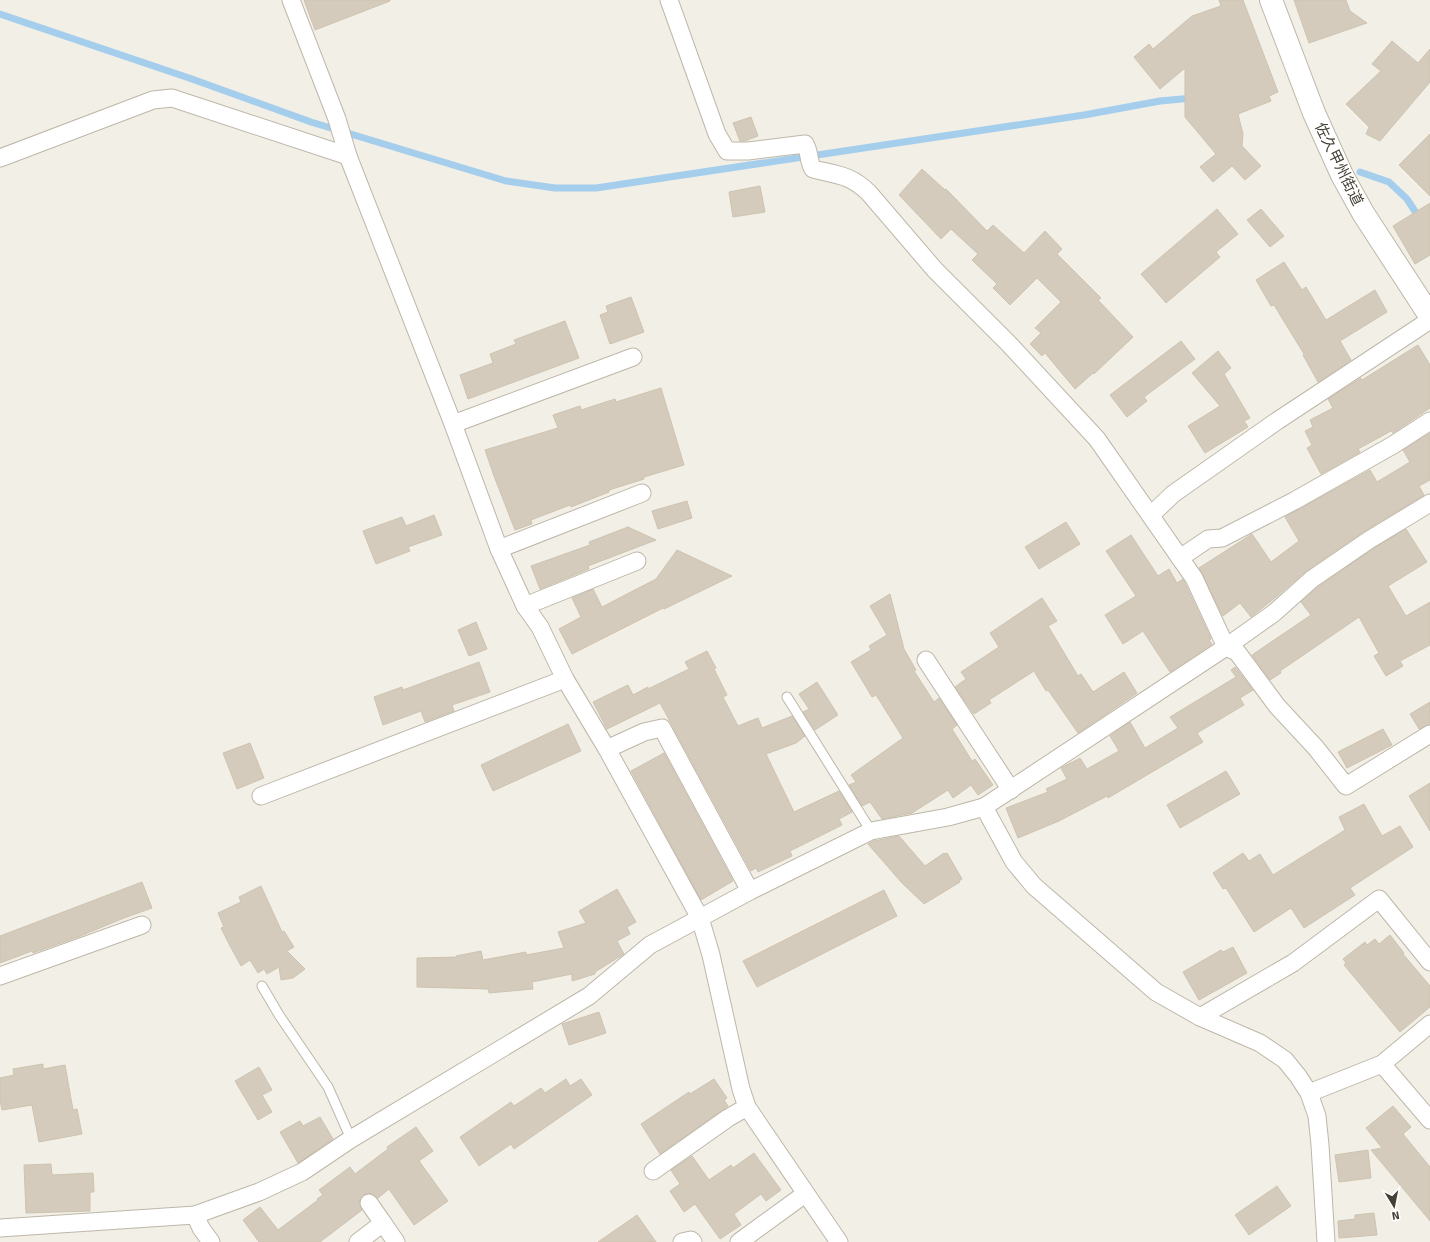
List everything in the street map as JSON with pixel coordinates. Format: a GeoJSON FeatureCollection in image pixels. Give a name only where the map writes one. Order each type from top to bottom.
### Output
{"type":"FeatureCollection","features":[{"type":"Feature","properties":{"kind":"street"},"geometry":{"type":"LineString","coordinates":[[291,0],[337,119],[348,156],[453,424],[499,549],[525,606],[540,627],[565,679],[607,749],[700,918],[711,955],[741,1089],[747,1107],[839,1242]]}},
{"type":"Feature","properties":{"kind":"street"},"geometry":{"type":"LineString","coordinates":[[669,0],[717,134],[727,151],[748,151],[805,144],[813,169],[849,178],[859,183],[935,270],[1009,344],[1096,439],[1194,578],[1226,647],[1237,652],[1277,706],[1316,748],[1346,786],[1430,734]]}},
{"type":"Feature","properties":{"kind":"street","name":"佐久甲州街道"},"geometry":{"type":"LineString","coordinates":[[1271,0],[1314,113],[1342,175],[1363,213],[1428,308]]}},
{"type":"Feature","properties":{"kind":"street"},"geometry":{"type":"LineString","coordinates":[[0,158],[153,100],[172,98],[348,156]]}},
{"type":"Feature","properties":{"kind":"street"},"geometry":{"type":"LineString","coordinates":[[1151,516],[1172,494],[1277,421],[1428,308]]}},
{"type":"Feature","properties":{"kind":"street"},"geometry":{"type":"LineString","coordinates":[[453,424],[633,357]]}},
{"type":"Feature","properties":{"kind":"street"},"geometry":{"type":"LineString","coordinates":[[1180,558],[1208,539],[1222,538],[1294,501],[1393,445],[1430,421]]}},
{"type":"Feature","properties":{"kind":"street"},"geometry":{"type":"LineString","coordinates":[[499,549],[642,493]]}},
{"type":"Feature","properties":{"kind":"street"},"geometry":{"type":"LineString","coordinates":[[2,1230],[195,1214],[259,1192],[302,1172],[351,1139],[589,996],[650,945],[750,891],[871,831],[948,817],[984,807],[1226,647],[1274,613],[1312,579],[1369,540],[1430,502]]}},
{"type":"Feature","properties":{"kind":"street"},"geometry":{"type":"LineString","coordinates":[[525,606],[637,561]]}},
{"type":"Feature","properties":{"kind":"street"},"geometry":{"type":"LineString","coordinates":[[926,660],[1011,790]]}},
{"type":"Feature","properties":{"kind":"street"},"geometry":{"type":"LineString","coordinates":[[261,796],[565,679]]}},
{"type":"Feature","properties":{"kind":"street"},"geometry":{"type":"LineString","coordinates":[[607,749],[644,732],[662,728],[750,891]]}},
{"type":"Feature","properties":{"kind":"street"},"geometry":{"type":"LineString","coordinates":[[984,807],[1014,862],[1034,886],[1156,992],[1200,1017],[1260,1042],[1285,1060],[1298,1076],[1309,1092],[1316,1116],[1320,1145],[1326,1242]]}},
{"type":"Feature","properties":{"kind":"street"},"geometry":{"type":"LineString","coordinates":[[1200,1017],[1293,963],[1379,899],[1430,962]]}},
{"type":"Feature","properties":{"kind":"street"},"geometry":{"type":"LineString","coordinates":[[0,976],[142,925]]}},
{"type":"Feature","properties":{"kind":"street"},"geometry":{"type":"LineString","coordinates":[[1309,1092],[1382,1064],[1430,1024]]}},
{"type":"Feature","properties":{"kind":"street"},"geometry":{"type":"LineString","coordinates":[[1382,1064],[1430,1120]]}},
{"type":"Feature","properties":{"kind":"street"},"geometry":{"type":"LineString","coordinates":[[653,1172],[728,1118],[747,1107]]}},
{"type":"Feature","properties":{"kind":"street"},"geometry":{"type":"LineString","coordinates":[[739,1242],[805,1194]]}},
{"type":"Feature","properties":{"kind":"street"},"geometry":{"type":"LineString","coordinates":[[369,1203],[396,1242]]}},
{"type":"Feature","properties":{"kind":"street"},"geometry":{"type":"LineString","coordinates":[[195,1214],[201,1228],[210,1242]]}},
{"type":"Feature","properties":{"kind":"street"},"geometry":{"type":"LineString","coordinates":[[358,1242],[383,1223]]}},
{"type":"Feature","properties":{"kind":"street"},"geometry":{"type":"LineString","coordinates":[[682,1242],[691,1240],[692,1242]]}},
{"type":"Feature","properties":{"kind":"lane"},"geometry":{"type":"LineString","coordinates":[[787,696],[871,831]]}},
{"type":"Feature","properties":{"kind":"lane"},"geometry":{"type":"LineString","coordinates":[[262,986],[279,1015],[328,1087],[351,1139]]}},
{"type":"Feature","properties":{"kind":"building"},"geometry":{"type":"Polygon","coordinates":[[[304,0],[390,0],[390,1],[315,30],[304,0]]]}},
{"type":"Feature","properties":{"kind":"building"},"geometry":{"type":"Polygon","coordinates":[[[1219,0],[1243,0],[1278,92],[1269,96],[1271,101],[1238,114],[1243,134],[1242,146],[1261,166],[1245,180],[1232,166],[1213,182],[1200,167],[1216,154],[1185,117],[1185,68],[1160,89],[1134,57],[1149,44],[1153,49],[1192,16],[1221,6],[1219,0]]]}},
{"type":"Feature","properties":{"kind":"building"},"geometry":{"type":"Polygon","coordinates":[[[1294,0],[1346,0],[1350,11],[1367,23],[1309,43],[1294,0]]]}},
{"type":"Feature","properties":{"kind":"building"},"geometry":{"type":"Polygon","coordinates":[[[1392,41],[1418,63],[1430,49],[1430,82],[1380,141],[1366,134],[1369,127],[1346,104],[1381,71],[1372,64],[1392,41]]]}},
{"type":"Feature","properties":{"kind":"building"},"geometry":{"type":"Polygon","coordinates":[[[751,117],[758,136],[745,141],[740,141],[733,123],[751,117]]]}},
{"type":"Feature","properties":{"kind":"building"},"geometry":{"type":"Polygon","coordinates":[[[1430,134],[1430,196],[1399,165],[1430,134]]]}},
{"type":"Feature","properties":{"kind":"building"},"geometry":{"type":"Polygon","coordinates":[[[922,169],[945,190],[946,189],[987,231],[993,225],[1024,253],[1045,231],[1062,249],[1057,254],[1101,298],[1098,300],[1133,337],[1094,374],[1093,373],[1075,389],[1045,353],[1042,356],[1030,344],[1041,333],[1035,328],[1061,302],[1037,278],[1010,305],[993,288],[997,284],[972,260],[978,254],[951,229],[941,239],[899,195],[922,169]]]}},
{"type":"Feature","properties":{"kind":"building"},"geometry":{"type":"Polygon","coordinates":[[[760,186],[765,212],[733,217],[729,192],[760,186]]]}},
{"type":"Feature","properties":{"kind":"building"},"geometry":{"type":"Polygon","coordinates":[[[1430,203],[1430,255],[1415,264],[1393,226],[1430,203]]]}},
{"type":"Feature","properties":{"kind":"building"},"geometry":{"type":"Polygon","coordinates":[[[1217,209],[1238,234],[1216,252],[1220,257],[1166,303],[1141,274],[1217,209]]]}},
{"type":"Feature","properties":{"kind":"building"},"geometry":{"type":"Polygon","coordinates":[[[1261,209],[1284,236],[1270,247],[1247,220],[1261,209]]]}},
{"type":"Feature","properties":{"kind":"building"},"geometry":{"type":"Polygon","coordinates":[[[1284,262],[1302,290],[1306,287],[1326,320],[1375,290],[1387,312],[1340,341],[1351,360],[1318,382],[1303,355],[1304,354],[1274,305],[1271,306],[1256,280],[1284,262]]]}},
{"type":"Feature","properties":{"kind":"building"},"geometry":{"type":"Polygon","coordinates":[[[631,297],[644,332],[610,344],[600,315],[608,312],[606,306],[631,297]]]}},
{"type":"Feature","properties":{"kind":"building"},"geometry":{"type":"Polygon","coordinates":[[[565,321],[579,358],[468,399],[460,375],[493,363],[490,354],[516,344],[514,340],[565,321]]]}},
{"type":"Feature","properties":{"kind":"building"},"geometry":{"type":"Polygon","coordinates":[[[1181,341],[1195,359],[1144,397],[1147,401],[1127,417],[1110,395],[1181,341]]]}},
{"type":"Feature","properties":{"kind":"building"},"geometry":{"type":"Polygon","coordinates":[[[1418,345],[1430,365],[1430,408],[1393,433],[1391,431],[1358,449],[1360,452],[1321,474],[1307,448],[1312,445],[1305,431],[1313,427],[1310,420],[1333,408],[1328,399],[1361,378],[1362,380],[1418,345]]]}},
{"type":"Feature","properties":{"kind":"building"},"geometry":{"type":"Polygon","coordinates":[[[1218,351],[1231,368],[1224,374],[1250,418],[1244,421],[1248,427],[1205,453],[1188,426],[1220,406],[1192,373],[1218,351]]]}},
{"type":"Feature","properties":{"kind":"building"},"geometry":{"type":"Polygon","coordinates":[[[661,388],[684,465],[644,477],[644,479],[609,490],[609,492],[571,507],[570,505],[531,520],[532,524],[515,530],[485,450],[558,428],[553,415],[580,406],[581,410],[615,399],[616,402],[661,388]]]}},
{"type":"Feature","properties":{"kind":"building"},"geometry":{"type":"Polygon","coordinates":[[[1430,433],[1430,480],[1419,486],[1424,495],[1363,532],[1306,571],[1251,617],[1240,603],[1223,616],[1199,568],[1252,534],[1271,562],[1299,541],[1285,517],[1370,470],[1377,482],[1410,462],[1403,450],[1430,433]]]}},
{"type":"Feature","properties":{"kind":"building"},"geometry":{"type":"Polygon","coordinates":[[[687,501],[692,518],[658,529],[652,511],[687,501]]]}},
{"type":"Feature","properties":{"kind":"building"},"geometry":{"type":"Polygon","coordinates":[[[434,515],[442,535],[408,547],[410,551],[376,564],[363,531],[402,517],[406,526],[434,515]]]}},
{"type":"Feature","properties":{"kind":"building"},"geometry":{"type":"Polygon","coordinates":[[[1066,522],[1080,544],[1039,569],[1025,547],[1066,522]]]}},
{"type":"Feature","properties":{"kind":"building"},"geometry":{"type":"Polygon","coordinates":[[[628,527],[656,540],[588,566],[589,569],[540,589],[531,566],[590,545],[589,542],[628,527]]]}},
{"type":"Feature","properties":{"kind":"building"},"geometry":{"type":"Polygon","coordinates":[[[1406,529],[1427,562],[1388,586],[1406,616],[1430,602],[1430,645],[1400,661],[1403,666],[1386,676],[1374,656],[1379,653],[1359,617],[1280,671],[1281,673],[1270,680],[1252,655],[1311,615],[1301,602],[1318,587],[1374,548],[1406,529]]]}},
{"type":"Feature","properties":{"kind":"building"},"geometry":{"type":"Polygon","coordinates":[[[1131,535],[1158,576],[1169,569],[1177,583],[1183,579],[1211,639],[1209,640],[1212,644],[1170,672],[1143,631],[1123,644],[1105,615],[1136,596],[1106,551],[1131,535]]]}},
{"type":"Feature","properties":{"kind":"building"},"geometry":{"type":"Polygon","coordinates":[[[677,550],[732,576],[664,609],[663,608],[572,654],[559,629],[581,617],[572,598],[593,589],[602,607],[656,579],[677,550]]]}},
{"type":"Feature","properties":{"kind":"building"},"geometry":{"type":"Polygon","coordinates":[[[890,594],[904,649],[916,670],[914,671],[934,702],[939,698],[957,725],[952,729],[972,761],[975,759],[993,785],[978,795],[971,785],[953,798],[948,790],[912,813],[882,819],[870,802],[862,806],[849,785],[856,782],[851,775],[903,738],[876,695],[872,697],[851,662],[871,650],[869,646],[887,635],[870,606],[890,594]]]}},
{"type":"Feature","properties":{"kind":"building"},"geometry":{"type":"Polygon","coordinates":[[[1042,598],[1057,621],[1048,626],[1078,676],[1081,674],[1093,692],[1124,672],[1137,693],[1078,733],[1048,690],[1046,691],[1034,671],[989,700],[991,703],[974,714],[955,687],[966,679],[961,672],[999,647],[990,633],[1042,598]]]}},
{"type":"Feature","properties":{"kind":"building"},"geometry":{"type":"Polygon","coordinates":[[[476,622],[487,649],[469,656],[458,630],[476,622]]]}},
{"type":"Feature","properties":{"kind":"building"},"geometry":{"type":"Polygon","coordinates":[[[707,651],[727,695],[723,697],[738,726],[758,718],[762,728],[792,716],[805,736],[796,743],[766,754],[794,812],[839,791],[852,812],[839,819],[842,825],[790,851],[792,856],[758,872],[756,868],[751,871],[660,703],[607,729],[593,702],[628,685],[633,695],[648,687],[648,689],[689,669],[685,662],[707,651]]]}},
{"type":"Feature","properties":{"kind":"building"},"geometry":{"type":"Polygon","coordinates":[[[479,662],[490,692],[452,705],[454,711],[425,722],[421,711],[383,725],[374,697],[402,687],[403,690],[479,662]]]}},
{"type":"Feature","properties":{"kind":"building"},"geometry":{"type":"Polygon","coordinates":[[[1235,667],[1253,690],[1240,698],[1244,705],[1197,733],[1203,742],[1108,798],[1107,796],[1059,821],[1018,838],[1006,808],[1048,792],[1046,789],[1067,779],[1061,768],[1080,758],[1087,769],[1119,751],[1110,736],[1130,722],[1145,748],[1178,728],[1170,717],[1236,677],[1231,670],[1235,667]]]}},
{"type":"Feature","properties":{"kind":"building"},"geometry":{"type":"Polygon","coordinates":[[[817,682],[838,715],[815,730],[803,712],[809,709],[799,694],[817,682]]]}},
{"type":"Feature","properties":{"kind":"building"},"geometry":{"type":"Polygon","coordinates":[[[1430,702],[1430,724],[1419,729],[1410,714],[1430,702]]]}},
{"type":"Feature","properties":{"kind":"building"},"geometry":{"type":"Polygon","coordinates":[[[568,724],[581,751],[493,791],[481,765],[568,724]]]}},
{"type":"Feature","properties":{"kind":"building"},"geometry":{"type":"Polygon","coordinates":[[[1383,729],[1392,745],[1347,768],[1338,752],[1383,729]]]}},
{"type":"Feature","properties":{"kind":"building"},"geometry":{"type":"Polygon","coordinates":[[[250,743],[264,778],[237,789],[223,753],[250,743]]]}},
{"type":"Feature","properties":{"kind":"building"},"geometry":{"type":"Polygon","coordinates":[[[664,753],[733,881],[701,900],[631,771],[664,753]]]}},
{"type":"Feature","properties":{"kind":"building"},"geometry":{"type":"Polygon","coordinates":[[[1226,771],[1240,794],[1180,828],[1167,805],[1226,771]]]}},
{"type":"Feature","properties":{"kind":"building"},"geometry":{"type":"Polygon","coordinates":[[[1430,783],[1430,831],[1409,796],[1430,783]]]}},
{"type":"Feature","properties":{"kind":"building"},"geometry":{"type":"Polygon","coordinates":[[[1364,804],[1382,836],[1400,826],[1413,847],[1350,888],[1355,895],[1304,928],[1291,908],[1254,932],[1226,888],[1223,889],[1213,873],[1243,853],[1249,861],[1260,854],[1273,875],[1345,830],[1339,817],[1364,804]]]}},
{"type":"Feature","properties":{"kind":"building"},"geometry":{"type":"Polygon","coordinates":[[[899,836],[925,866],[944,853],[947,853],[962,879],[959,881],[960,882],[924,904],[902,883],[868,844],[874,841],[899,836]]]}},
{"type":"Feature","properties":{"kind":"building"},"geometry":{"type":"Polygon","coordinates":[[[142,882],[152,908],[78,937],[33,953],[32,951],[0,963],[0,936],[142,882]]]}},
{"type":"Feature","properties":{"kind":"building"},"geometry":{"type":"Polygon","coordinates":[[[261,886],[282,932],[284,931],[294,947],[287,951],[305,969],[293,978],[281,980],[279,967],[267,974],[264,969],[258,973],[250,960],[241,966],[221,928],[224,927],[218,913],[241,902],[239,897],[261,886]]]}},
{"type":"Feature","properties":{"kind":"building"},"geometry":{"type":"Polygon","coordinates":[[[617,889],[636,922],[627,927],[630,934],[617,941],[624,954],[595,972],[595,974],[572,981],[572,974],[532,982],[533,989],[489,993],[488,989],[417,987],[417,958],[457,957],[456,956],[481,951],[483,960],[526,952],[526,955],[564,948],[558,932],[586,923],[579,911],[617,889]]]}},
{"type":"Feature","properties":{"kind":"building"},"geometry":{"type":"Polygon","coordinates":[[[884,890],[897,916],[757,987],[743,961],[884,890]]]}},
{"type":"Feature","properties":{"kind":"building"},"geometry":{"type":"Polygon","coordinates":[[[1390,935],[1404,953],[1403,954],[1430,986],[1430,1007],[1400,1032],[1344,965],[1346,963],[1343,959],[1365,942],[1367,945],[1375,939],[1379,944],[1390,935]]]}},
{"type":"Feature","properties":{"kind":"building"},"geometry":{"type":"Polygon","coordinates":[[[1233,947],[1247,973],[1199,1000],[1183,972],[1221,950],[1223,952],[1233,947]]]}},
{"type":"Feature","properties":{"kind":"building"},"geometry":{"type":"Polygon","coordinates":[[[599,1012],[606,1033],[569,1045],[562,1024],[599,1012]]]}},
{"type":"Feature","properties":{"kind":"building"},"geometry":{"type":"Polygon","coordinates":[[[43,1064],[43,1069],[65,1065],[73,1110],[77,1109],[82,1134],[39,1142],[32,1105],[2,1110],[0,1100],[0,1078],[14,1075],[13,1069],[43,1064]]]}},
{"type":"Feature","properties":{"kind":"building"},"geometry":{"type":"Polygon","coordinates":[[[259,1067],[272,1090],[262,1095],[272,1112],[258,1120],[235,1081],[259,1067]]]}},
{"type":"Feature","properties":{"kind":"building"},"geometry":{"type":"Polygon","coordinates":[[[566,1079],[570,1086],[581,1079],[592,1095],[514,1149],[511,1144],[479,1166],[460,1137],[511,1102],[514,1106],[541,1088],[545,1093],[566,1079]]]}},
{"type":"Feature","properties":{"kind":"building"},"geometry":{"type":"Polygon","coordinates":[[[714,1079],[727,1098],[724,1100],[728,1106],[660,1154],[641,1124],[689,1092],[690,1094],[714,1079]]]}},
{"type":"Feature","properties":{"kind":"building"},"geometry":{"type":"Polygon","coordinates":[[[1393,1106],[1411,1127],[1403,1134],[1430,1167],[1430,1221],[1371,1150],[1382,1148],[1366,1128],[1393,1106]]]}},
{"type":"Feature","properties":{"kind":"building"},"geometry":{"type":"Polygon","coordinates":[[[320,1117],[333,1139],[298,1163],[280,1132],[300,1121],[303,1126],[320,1117]]]}},
{"type":"Feature","properties":{"kind":"building"},"geometry":{"type":"Polygon","coordinates":[[[416,1127],[433,1151],[419,1161],[448,1201],[414,1225],[389,1189],[378,1198],[373,1194],[368,1193],[363,1195],[360,1198],[359,1203],[362,1210],[320,1242],[259,1242],[243,1220],[260,1207],[278,1230],[318,1200],[317,1199],[323,1195],[319,1190],[350,1167],[355,1174],[388,1149],[387,1147],[416,1127]]]}},
{"type":"Feature","properties":{"kind":"building"},"geometry":{"type":"Polygon","coordinates":[[[1368,1150],[1371,1178],[1339,1182],[1335,1155],[1368,1150]]]}},
{"type":"Feature","properties":{"kind":"building"},"geometry":{"type":"Polygon","coordinates":[[[754,1153],[781,1190],[766,1201],[761,1194],[734,1214],[741,1225],[720,1239],[695,1204],[684,1212],[670,1191],[680,1184],[671,1170],[692,1156],[709,1180],[731,1165],[733,1168],[754,1153]]]}},
{"type":"Feature","properties":{"kind":"building"},"geometry":{"type":"Polygon","coordinates":[[[51,1164],[52,1175],[93,1173],[94,1192],[90,1192],[90,1211],[26,1213],[24,1165],[51,1164]]]}},
{"type":"Feature","properties":{"kind":"building"},"geometry":{"type":"Polygon","coordinates":[[[1277,1186],[1291,1206],[1249,1235],[1235,1215],[1277,1186]]]}},
{"type":"Feature","properties":{"kind":"building"},"geometry":{"type":"Polygon","coordinates":[[[1374,1213],[1377,1235],[1339,1238],[1338,1221],[1355,1219],[1355,1215],[1374,1213]]]}},
{"type":"Feature","properties":{"kind":"building"},"geometry":{"type":"Polygon","coordinates":[[[637,1215],[656,1242],[598,1242],[637,1215]]]}},
{"type":"Feature","properties":{"kind":"waterway"},"geometry":{"type":"LineString","coordinates":[[0,14],[192,79],[311,122],[506,181],[555,188],[596,188],[1084,115],[1160,101],[1193,98]]}},
{"type":"Feature","properties":{"kind":"waterway"},"geometry":{"type":"LineString","coordinates":[[1360,172],[1389,182],[1407,199],[1420,219]]}}]}
